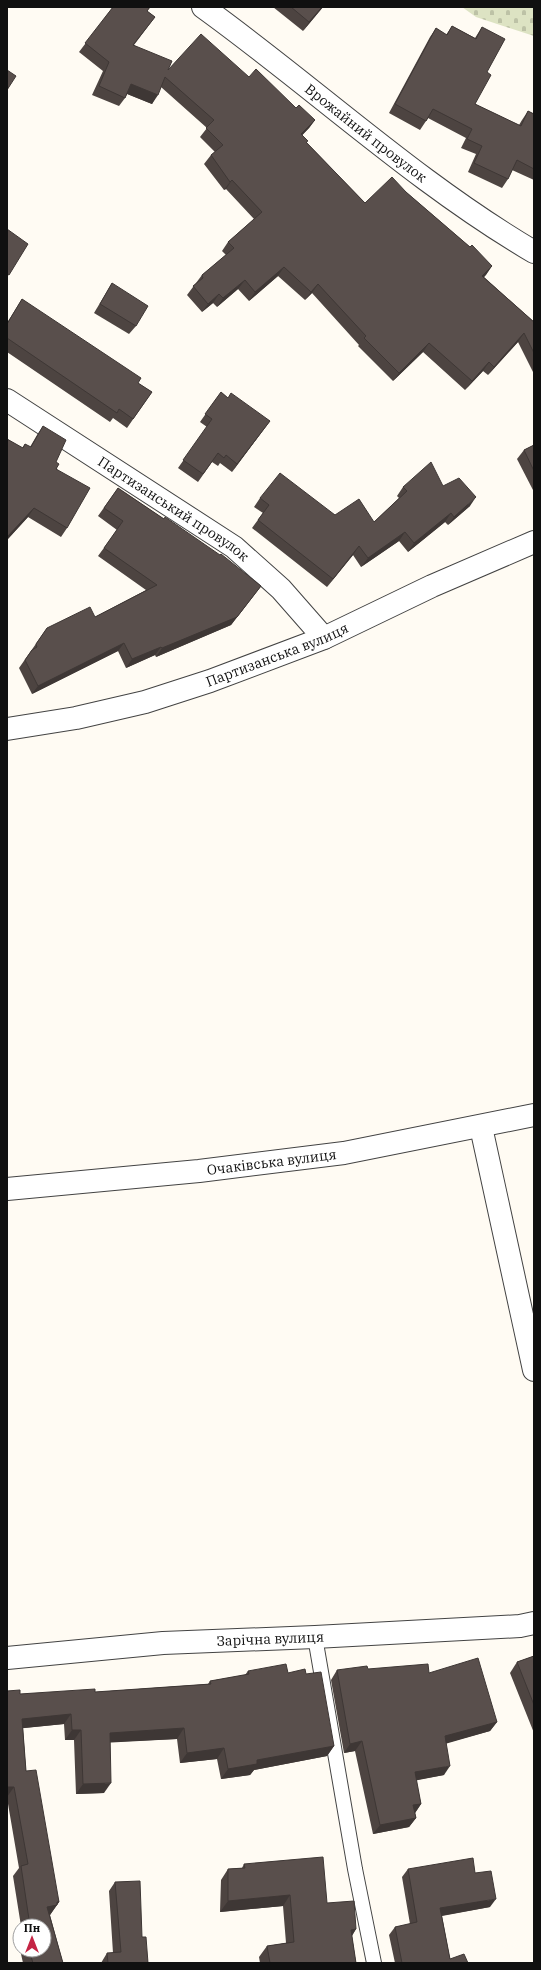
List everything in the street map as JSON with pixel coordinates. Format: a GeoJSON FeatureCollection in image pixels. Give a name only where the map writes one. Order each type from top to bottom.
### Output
{"type":"FeatureCollection","features":[{"type":"Feature","properties":{"kind":"street","name":"Врожайний провулок"},"geometry":{"type":"LineString","coordinates":[[203,7],[239,33],[338,113],[440,191],[534,252]]}},
{"type":"Feature","properties":{"kind":"street","name":"Партизанський провулок"},"geometry":{"type":"LineString","coordinates":[[7,400],[234,547],[282,589],[324,638]]}},
{"type":"Feature","properties":{"kind":"street","name":"Партизанська вулиця"},"geometry":{"type":"LineString","coordinates":[[7,729],[76,718],[145,702],[210,681],[324,638],[432,586],[534,542]]}},
{"type":"Feature","properties":{"kind":"street","name":"Очаківська вулиця"},"geometry":{"type":"LineString","coordinates":[[7,1189],[198,1171],[344,1153],[534,1116]]}},
{"type":"Feature","properties":{"kind":"street"},"geometry":{"type":"LineString","coordinates":[[481,1127],[534,1370]]}},
{"type":"Feature","properties":{"kind":"street","name":"Зарічна вулиця"},"geometry":{"type":"LineString","coordinates":[[7,1658],[163,1643],[315,1637],[513,1626],[534,1623]]}},
{"type":"Feature","properties":{"kind":"lane"},"geometry":{"type":"LineString","coordinates":[[315,1637],[355,1869],[374,1963]]}},
{"type":"Feature","properties":{"kind":"green space"},"geometry":{"type":"Polygon","coordinates":[[[462,7],[534,7],[534,36],[476,17],[462,7]]]}},
{"type":"Feature","properties":{"kind":"building"},"geometry":{"type":"Polygon","coordinates":[[[113,7],[150,7],[147,11],[155,17],[133,45],[172,61],[168,70],[201,34],[249,77],[256,69],[296,108],[299,105],[315,120],[301,134],[308,141],[306,142],[365,203],[392,177],[406,192],[470,247],[472,245],[492,266],[482,276],[534,322],[534,353],[524,333],[494,367],[489,362],[472,381],[429,343],[399,373],[364,338],[366,336],[318,284],[311,292],[284,267],[255,292],[245,280],[223,298],[219,294],[208,304],[193,286],[203,278],[202,275],[234,248],[228,242],[262,212],[232,180],[230,182],[211,155],[223,145],[206,128],[214,120],[165,77],[158,95],[131,84],[125,98],[99,86],[109,62],[85,43],[113,7]]]}},
{"type":"Feature","properties":{"kind":"building"},"geometry":{"type":"Polygon","coordinates":[[[291,7],[322,7],[309,22],[291,7]]]}},
{"type":"Feature","properties":{"kind":"building"},"geometry":{"type":"Polygon","coordinates":[[[452,26],[476,39],[482,27],[505,39],[487,72],[491,75],[475,104],[521,126],[528,111],[534,114],[534,169],[517,160],[508,179],[474,163],[482,146],[467,139],[472,129],[433,109],[426,121],[395,104],[436,28],[447,35],[452,26]]]}},
{"type":"Feature","properties":{"kind":"building"},"geometry":{"type":"Polygon","coordinates":[[[7,70],[16,76],[7,90],[7,70]]]}},
{"type":"Feature","properties":{"kind":"building"},"geometry":{"type":"Polygon","coordinates":[[[7,229],[28,244],[9,275],[7,274],[7,229]]]}},
{"type":"Feature","properties":{"kind":"building"},"geometry":{"type":"Polygon","coordinates":[[[112,283],[148,306],[136,326],[100,304],[112,283]]]}},
{"type":"Feature","properties":{"kind":"building"},"geometry":{"type":"Polygon","coordinates":[[[22,299],[141,378],[138,383],[152,392],[133,419],[119,409],[117,413],[7,338],[7,324],[22,299]]]}},
{"type":"Feature","properties":{"kind":"building"},"geometry":{"type":"Polygon","coordinates":[[[221,392],[228,398],[231,393],[270,421],[237,464],[226,455],[224,458],[218,453],[203,474],[183,460],[212,419],[205,414],[221,392]]]}},
{"type":"Feature","properties":{"kind":"building"},"geometry":{"type":"Polygon","coordinates":[[[43,426],[66,440],[56,462],[59,464],[56,469],[90,488],[67,528],[34,508],[8,536],[7,439],[23,448],[25,444],[31,447],[43,426]]]}},
{"type":"Feature","properties":{"kind":"building"},"geometry":{"type":"Polygon","coordinates":[[[534,445],[534,471],[524,450],[534,445]]]}},
{"type":"Feature","properties":{"kind":"building"},"geometry":{"type":"Polygon","coordinates":[[[431,462],[443,486],[459,478],[476,497],[454,517],[451,513],[414,543],[405,532],[368,558],[359,546],[333,579],[258,520],[269,505],[260,498],[280,473],[335,515],[359,499],[374,522],[407,491],[403,487],[431,462]]]}},
{"type":"Feature","properties":{"kind":"building"},"geometry":{"type":"Polygon","coordinates":[[[118,488],[164,519],[165,517],[220,555],[221,554],[261,586],[237,617],[132,659],[124,643],[38,686],[25,660],[32,650],[37,647],[36,644],[47,628],[90,607],[95,617],[157,585],[104,548],[123,521],[104,508],[118,488]]]}},
{"type":"Feature","properties":{"kind":"building"},"geometry":{"type":"Polygon","coordinates":[[[534,1656],[534,1705],[517,1662],[534,1656]]]}},
{"type":"Feature","properties":{"kind":"building"},"geometry":{"type":"Polygon","coordinates":[[[478,1658],[497,1722],[445,1736],[450,1766],[415,1772],[421,1804],[413,1805],[416,1818],[380,1825],[362,1741],[350,1744],[337,1670],[367,1666],[368,1669],[428,1664],[429,1673],[478,1658]]]}},
{"type":"Feature","properties":{"kind":"building"},"geometry":{"type":"Polygon","coordinates":[[[286,1664],[288,1673],[305,1669],[306,1674],[321,1672],[334,1746],[257,1760],[257,1764],[228,1769],[224,1748],[187,1753],[184,1728],[110,1733],[111,1783],[83,1784],[81,1730],[72,1730],[71,1714],[22,1719],[26,1771],[36,1770],[59,1902],[57,1902],[57,1905],[47,1907],[50,1918],[29,1918],[21,1866],[28,1864],[14,1787],[7,1787],[7,1691],[20,1690],[20,1694],[95,1689],[95,1692],[211,1684],[210,1681],[249,1674],[248,1671],[286,1664]]]}},
{"type":"Feature","properties":{"kind":"building"},"geometry":{"type":"Polygon","coordinates":[[[323,1857],[327,1903],[354,1901],[356,1929],[351,1930],[356,1963],[270,1963],[267,1946],[294,1942],[290,1895],[228,1901],[228,1869],[245,1868],[244,1864],[323,1857]]]}},
{"type":"Feature","properties":{"kind":"building"},"geometry":{"type":"Polygon","coordinates":[[[473,1858],[475,1873],[491,1871],[496,1899],[440,1908],[450,1959],[464,1954],[468,1963],[402,1963],[395,1927],[417,1922],[408,1869],[473,1858]]]}},
{"type":"Feature","properties":{"kind":"building"},"geometry":{"type":"Polygon","coordinates":[[[140,1881],[142,1937],[146,1937],[148,1963],[108,1963],[107,1953],[121,1952],[115,1882],[140,1881]]]}},
{"type":"Feature","properties":{"kind":"building"},"geometry":{"type":"Polygon","coordinates":[[[52,1924],[63,1963],[33,1963],[31,1958],[52,1958],[52,1924]]]}}]}
